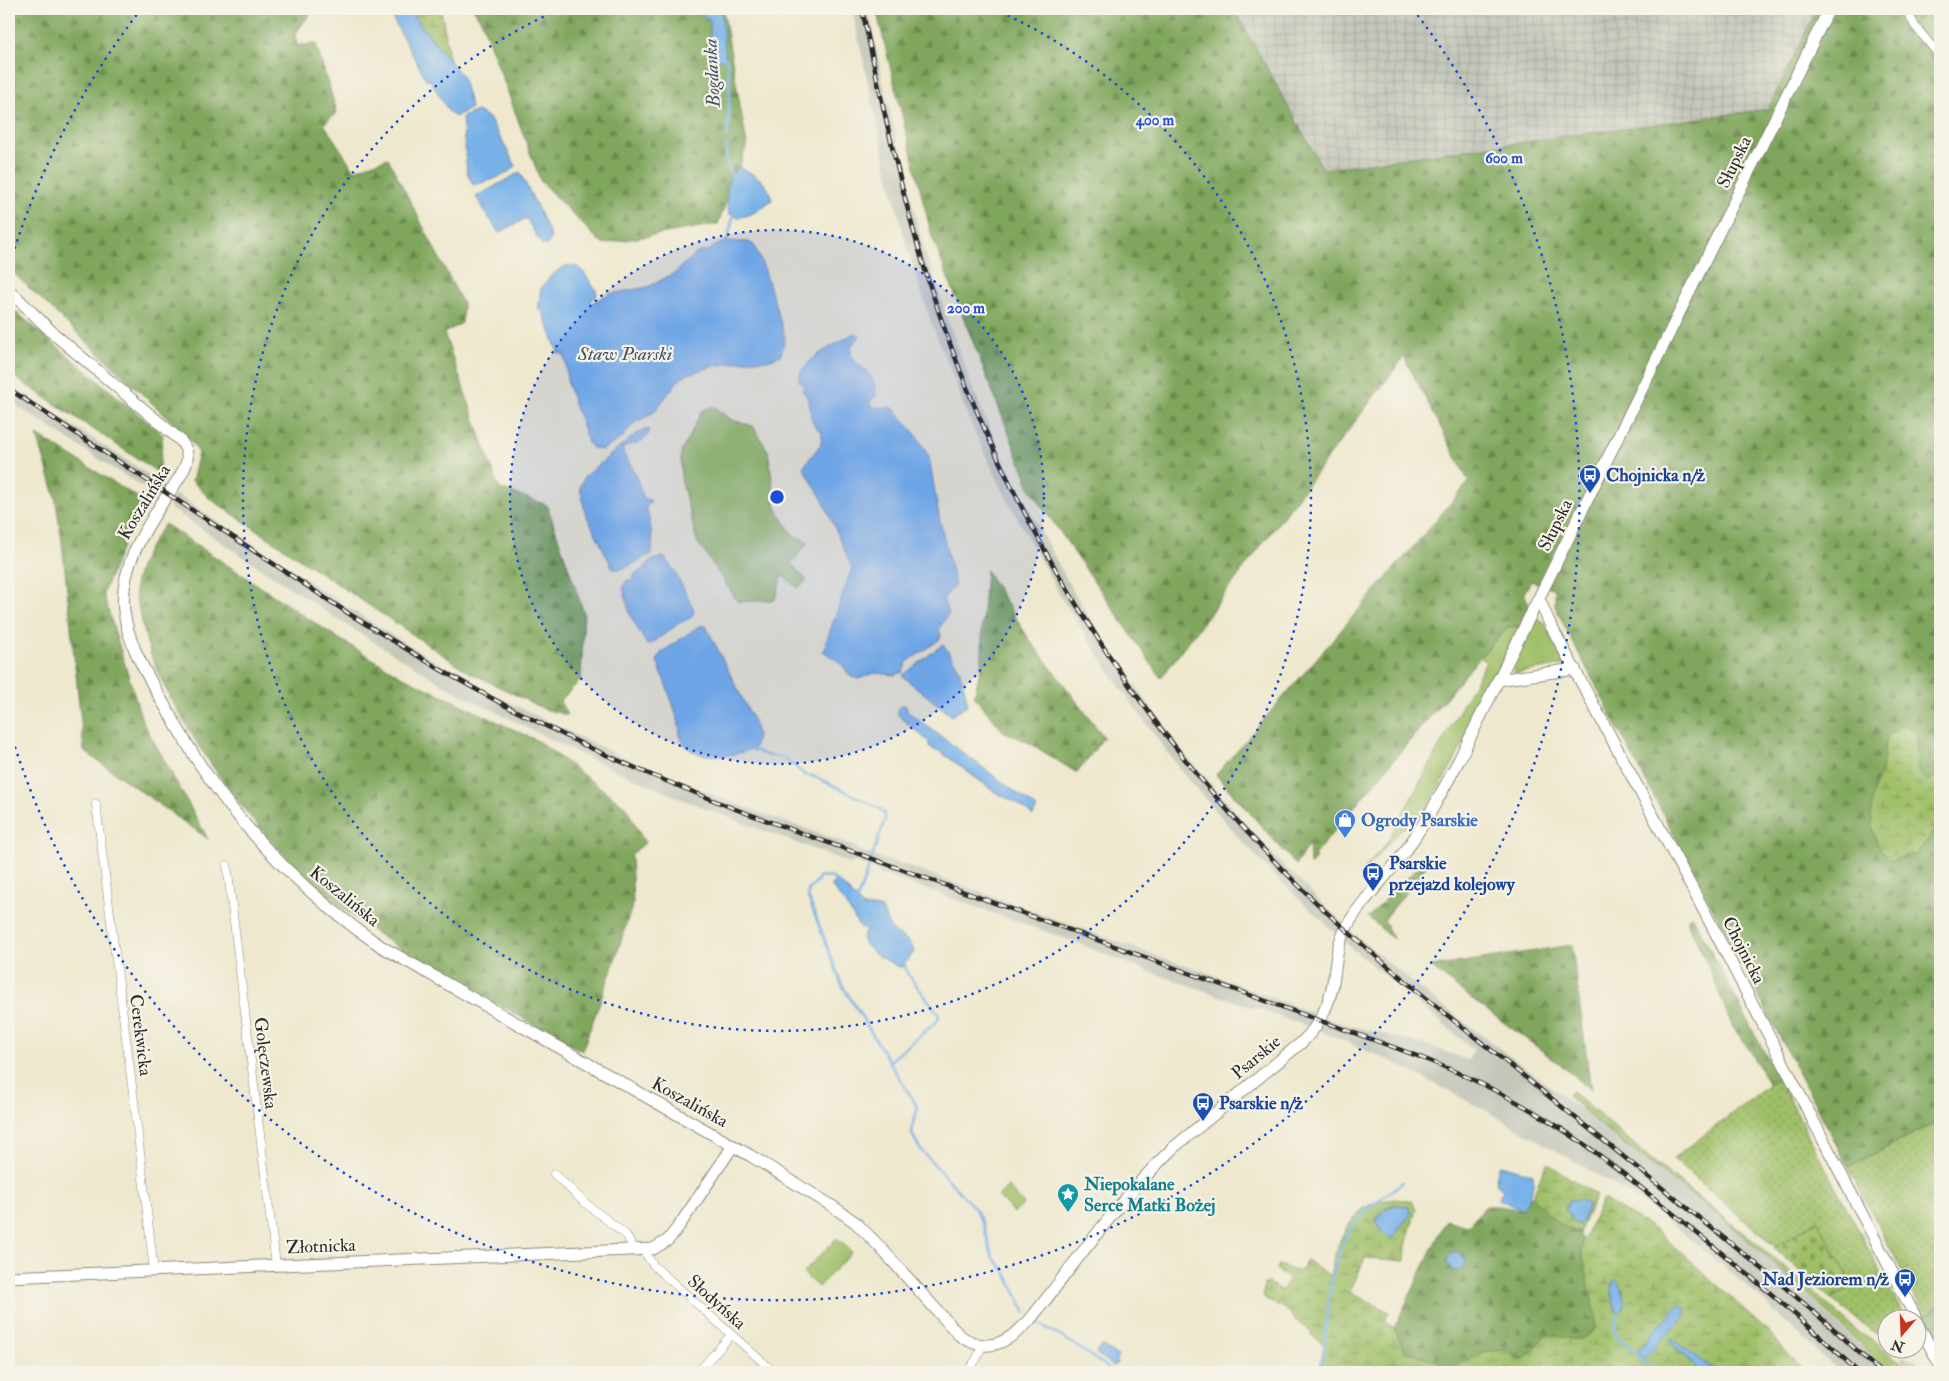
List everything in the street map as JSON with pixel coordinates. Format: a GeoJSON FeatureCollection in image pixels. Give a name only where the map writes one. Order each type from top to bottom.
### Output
{"type":"FeatureCollection","features":[{"type":"Feature","properties":{"kind":"street","name":"Słupska"},"geometry":{"type":"LineString","coordinates":[[1342,935],[1354,914],[1397,862],[1420,830],[1459,760],[1829,9]]}},
{"type":"Feature","properties":{"kind":"street"},"geometry":{"type":"LineString","coordinates":[[1906,9],[1915,26],[1940,56]]}},
{"type":"Feature","properties":{"kind":"street","name":"Koszalińska"},"geometry":{"type":"LineString","coordinates":[[9,290],[54,334],[180,440],[185,447],[187,457],[184,470],[146,528],[133,553],[125,583],[124,612],[131,639],[146,672],[201,767],[234,811],[310,892],[376,944],[791,1179],[854,1222],[879,1246],[952,1328],[971,1343],[982,1346]]}},
{"type":"Feature","properties":{"kind":"street","name":"Chojnicka"},"geometry":{"type":"LineString","coordinates":[[1539,599],[1550,624],[1696,895],[1910,1308]]}},
{"type":"Feature","properties":{"kind":"street"},"geometry":{"type":"LineString","coordinates":[[1498,680],[1574,669]]}},
{"type":"Feature","properties":{"kind":"street","name":"Cerekwicka"},"geometry":{"type":"LineString","coordinates":[[96,804],[154,1271]]}},
{"type":"Feature","properties":{"kind":"street","name":"Golęczewska"},"geometry":{"type":"LineString","coordinates":[[227,865],[276,1265]]}},
{"type":"Feature","properties":{"kind":"street","name":"Psarskie"},"geometry":{"type":"LineString","coordinates":[[982,1346],[1003,1342],[1024,1326],[1157,1162],[1301,1043],[1314,1030],[1322,1018],[1330,999],[1337,950],[1342,935]]}},
{"type":"Feature","properties":{"kind":"street","name":"Złotnicka"},"geometry":{"type":"LineString","coordinates":[[9,1277],[653,1249],[673,1234],[733,1146]]}},
{"type":"Feature","properties":{"kind":"street"},"geometry":{"type":"LineString","coordinates":[[554,1174],[584,1202],[626,1235],[639,1250]]}},
{"type":"Feature","properties":{"kind":"street","name":"Słodyńska"},"geometry":{"type":"LineString","coordinates":[[639,1250],[654,1266],[774,1372]]}},
{"type":"Feature","properties":{"kind":"street","name":"Chojnicka"},"geometry":{"type":"LineString","coordinates":[[1926,1332],[1935,1344],[1940,1365]]}},
{"type":"Feature","properties":{"kind":"street"},"geometry":{"type":"LineString","coordinates":[[698,1372],[731,1334]]}},
{"type":"Feature","properties":{"kind":"street"},"geometry":{"type":"LineString","coordinates":[[967,1372],[977,1358],[982,1346]]}},
{"type":"Feature","properties":{"kind":"shaded area"},"geometry":{"type":"Polygon","coordinates":[[[852,9],[868,9],[885,91],[921,239],[971,384],[1003,460],[1071,588],[1122,667],[1185,755],[1270,852],[1355,935],[1423,991],[1723,1219],[1785,1273],[1887,1372],[1839,1372],[1750,1289],[1673,1225],[1641,1202],[1585,1167],[1483,1109],[1393,1062],[1321,1031],[1139,968],[1078,943],[881,875],[878,871],[855,862],[849,864],[686,801],[588,758],[456,692],[348,626],[170,508],[169,504],[175,495],[179,496],[372,623],[423,654],[500,698],[643,767],[742,806],[856,847],[882,859],[894,861],[1203,971],[1333,1021],[1426,1045],[1468,1060],[1474,1050],[1347,944],[1279,880],[1190,782],[1111,674],[1060,595],[1010,505],[975,433],[929,317],[906,244],[887,169],[852,9]]]}},
{"type":"Feature","properties":{"kind":"shaded area"},"geometry":{"type":"Polygon","coordinates":[[[1234,9],[1817,9],[1768,109],[1323,169],[1234,9]]]}},
{"type":"Feature","properties":{"kind":"shaded area"},"geometry":{"type":"Polygon","coordinates":[[[9,384],[161,483],[164,488],[158,497],[9,401],[9,384]]]}},
{"type":"Feature","properties":{"kind":"shaded area"},"geometry":{"type":"Polygon","coordinates":[[[1902,1358],[1908,1358],[1929,1369],[1930,1372],[1900,1372],[1898,1370],[1902,1358]]]}},
{"type":"Feature","properties":{"kind":"green space"},"geometry":{"type":"Polygon","coordinates":[[[9,9],[314,9],[295,34],[297,45],[316,44],[337,112],[324,124],[354,170],[388,158],[463,304],[462,323],[444,333],[499,488],[547,505],[584,613],[581,680],[560,701],[567,715],[544,709],[467,671],[209,498],[192,481],[198,451],[188,437],[9,269],[9,9]]]}},
{"type":"Feature","properties":{"kind":"green space"},"geometry":{"type":"Polygon","coordinates":[[[408,9],[439,9],[442,15],[450,61],[408,9]]]}},
{"type":"Feature","properties":{"kind":"green space"},"geometry":{"type":"Polygon","coordinates":[[[473,9],[723,9],[747,145],[739,167],[731,174],[726,187],[727,200],[718,224],[602,244],[541,182],[481,20],[473,9]]]}},
{"type":"Feature","properties":{"kind":"green space"},"geometry":{"type":"Polygon","coordinates":[[[876,9],[1234,9],[1323,169],[1768,109],[1817,9],[1940,9],[1940,1120],[1848,1167],[1566,629],[1555,606],[1555,589],[1531,581],[1524,593],[1530,607],[1519,626],[1508,627],[1480,657],[1315,854],[1315,860],[1310,865],[1309,843],[1296,865],[1216,775],[1469,482],[1404,357],[1161,678],[1031,490],[932,237],[876,9]]]}},
{"type":"Feature","properties":{"kind":"green space"},"geometry":{"type":"Polygon","coordinates":[[[9,306],[163,435],[159,473],[16,378],[9,362],[9,306]]]}},
{"type":"Feature","properties":{"kind":"green space"},"geometry":{"type":"Polygon","coordinates":[[[713,406],[732,420],[753,426],[768,451],[776,508],[792,534],[808,542],[791,564],[807,580],[798,588],[782,575],[775,600],[738,602],[697,541],[681,478],[681,452],[702,411],[713,406]]]}},
{"type":"Feature","properties":{"kind":"green space"},"geometry":{"type":"Polygon","coordinates":[[[37,435],[142,500],[103,593],[142,720],[208,839],[84,751],[62,542],[55,496],[37,435]]]}},
{"type":"Feature","properties":{"kind":"green space"},"geometry":{"type":"Polygon","coordinates":[[[165,524],[338,638],[401,676],[538,741],[626,807],[645,843],[631,855],[633,903],[612,969],[582,1051],[387,941],[363,924],[336,903],[285,856],[240,804],[219,776],[175,706],[157,670],[144,632],[136,596],[136,579],[146,554],[165,524]]]}},
{"type":"Feature","properties":{"kind":"green space"},"geometry":{"type":"Polygon","coordinates":[[[986,570],[1029,639],[1104,737],[1077,773],[1031,744],[1003,731],[974,696],[982,662],[982,625],[986,570]]]}},
{"type":"Feature","properties":{"kind":"green space"},"geometry":{"type":"Polygon","coordinates":[[[1538,619],[1544,622],[1564,665],[1514,672],[1512,666],[1534,621],[1538,619]]]}},
{"type":"Feature","properties":{"kind":"green space"},"geometry":{"type":"Polygon","coordinates":[[[1511,626],[1519,626],[1455,760],[1418,823],[1415,826],[1402,828],[1365,869],[1386,844],[1486,662],[1480,657],[1511,626]]]}},
{"type":"Feature","properties":{"kind":"green space"},"geometry":{"type":"Polygon","coordinates":[[[1904,726],[1916,732],[1917,761],[1920,774],[1929,781],[1940,774],[1940,818],[1934,832],[1917,853],[1892,860],[1878,845],[1874,836],[1871,815],[1875,785],[1881,769],[1887,737],[1896,729],[1904,726]]]}},
{"type":"Feature","properties":{"kind":"green space"},"geometry":{"type":"Polygon","coordinates":[[[1434,857],[1384,920],[1393,939],[1368,917],[1420,865],[1434,857]]]}},
{"type":"Feature","properties":{"kind":"green space"},"geometry":{"type":"Polygon","coordinates":[[[1692,915],[1778,1078],[1769,1085],[1751,1052],[1732,1026],[1708,965],[1686,920],[1692,915]]]}},
{"type":"Feature","properties":{"kind":"green space"},"geometry":{"type":"Polygon","coordinates":[[[1572,945],[1591,1090],[1552,1058],[1431,967],[1572,945]]]}},
{"type":"Feature","properties":{"kind":"green space"},"geometry":{"type":"Polygon","coordinates":[[[1778,1078],[1900,1308],[1876,1308],[1876,1333],[1874,1333],[1831,1299],[1853,1285],[1817,1220],[1776,1247],[1673,1159],[1778,1078]]]}},
{"type":"Feature","properties":{"kind":"green space"},"geometry":{"type":"Polygon","coordinates":[[[1571,1091],[1663,1169],[1771,1255],[1861,1334],[1876,1342],[1876,1358],[1894,1358],[1901,1361],[1898,1370],[1900,1372],[1887,1372],[1828,1313],[1766,1256],[1704,1204],[1605,1129],[1568,1096],[1571,1091]]]}},
{"type":"Feature","properties":{"kind":"green space"},"geometry":{"type":"Polygon","coordinates":[[[1940,1121],[1940,1303],[1926,1317],[1926,1308],[1921,1308],[1848,1167],[1940,1121]]]}},
{"type":"Feature","properties":{"kind":"green space"},"geometry":{"type":"Polygon","coordinates":[[[1547,1163],[1596,1195],[1579,1233],[1559,1224],[1532,1197],[1547,1163]]]}},
{"type":"Feature","properties":{"kind":"green space"},"geometry":{"type":"Polygon","coordinates":[[[1008,1187],[1024,1204],[1014,1213],[998,1196],[1008,1187]]]}},
{"type":"Feature","properties":{"kind":"green space"},"geometry":{"type":"Polygon","coordinates":[[[1529,1196],[1559,1224],[1579,1233],[1583,1241],[1582,1252],[1596,1314],[1596,1328],[1587,1336],[1577,1339],[1566,1339],[1555,1334],[1539,1342],[1534,1350],[1524,1359],[1515,1358],[1509,1350],[1483,1352],[1454,1367],[1404,1350],[1394,1328],[1446,1220],[1467,1226],[1486,1206],[1522,1210],[1529,1196]]]}},
{"type":"Feature","properties":{"kind":"green space"},"geometry":{"type":"Polygon","coordinates":[[[1395,1199],[1412,1201],[1416,1209],[1406,1246],[1405,1261],[1365,1258],[1350,1292],[1389,1312],[1385,1322],[1394,1328],[1404,1350],[1454,1367],[1483,1352],[1509,1350],[1515,1358],[1524,1359],[1534,1350],[1545,1335],[1576,1340],[1589,1335],[1596,1328],[1595,1313],[1582,1252],[1583,1241],[1603,1199],[1656,1230],[1768,1331],[1804,1372],[1717,1372],[1710,1366],[1676,1349],[1700,1372],[1319,1372],[1324,1344],[1311,1335],[1310,1330],[1294,1319],[1283,1307],[1266,1300],[1263,1295],[1264,1284],[1269,1283],[1282,1291],[1289,1279],[1276,1269],[1278,1265],[1297,1271],[1303,1269],[1306,1260],[1330,1276],[1338,1245],[1348,1225],[1363,1209],[1372,1204],[1395,1199]],[[1400,1205],[1387,1208],[1376,1219],[1385,1234],[1394,1237],[1411,1212],[1400,1205]],[[1622,1288],[1612,1290],[1616,1312],[1625,1306],[1622,1288]]]}},
{"type":"Feature","properties":{"kind":"green space"},"geometry":{"type":"Polygon","coordinates":[[[1817,1220],[1853,1285],[1831,1299],[1774,1248],[1817,1220]]]}},
{"type":"Feature","properties":{"kind":"green space"},"geometry":{"type":"Polygon","coordinates":[[[837,1238],[852,1252],[818,1287],[803,1273],[837,1238]]]}},
{"type":"Feature","properties":{"kind":"green space"},"geometry":{"type":"Polygon","coordinates":[[[1940,1303],[1940,1339],[1938,1340],[1926,1318],[1940,1303]]]}},
{"type":"Feature","properties":{"kind":"water"},"geometry":{"type":"Polygon","coordinates":[[[391,9],[408,9],[462,76],[471,108],[455,117],[449,112],[431,81],[426,79],[394,21],[391,9]]]}},
{"type":"Feature","properties":{"kind":"water"},"geometry":{"type":"Polygon","coordinates":[[[702,9],[721,9],[726,60],[715,59],[710,51],[710,20],[702,15],[702,9]]]}},
{"type":"Feature","properties":{"kind":"water"},"geometry":{"type":"Polygon","coordinates":[[[477,111],[489,118],[516,166],[502,176],[473,185],[467,172],[462,117],[477,111]]]}},
{"type":"Feature","properties":{"kind":"water"},"geometry":{"type":"Polygon","coordinates":[[[739,167],[764,183],[772,200],[752,214],[740,217],[729,214],[727,201],[728,183],[739,167]]]}},
{"type":"Feature","properties":{"kind":"water"},"geometry":{"type":"Polygon","coordinates":[[[520,172],[549,232],[551,238],[547,245],[542,245],[526,218],[499,233],[476,197],[520,172]]]}},
{"type":"Feature","properties":{"kind":"water","name":"Staw Psarski"},"geometry":{"type":"Polygon","coordinates":[[[727,241],[749,242],[754,245],[764,268],[785,337],[781,355],[768,360],[751,360],[714,366],[686,375],[678,381],[654,412],[633,424],[622,438],[602,450],[592,448],[588,443],[569,388],[563,354],[558,353],[543,312],[538,309],[541,289],[557,271],[574,266],[583,272],[596,290],[597,296],[590,301],[592,303],[609,294],[648,287],[678,271],[696,253],[710,250],[727,241]]]}},
{"type":"Feature","properties":{"kind":"water"},"geometry":{"type":"Polygon","coordinates":[[[857,333],[860,336],[852,345],[851,354],[854,361],[868,373],[874,383],[876,394],[869,402],[874,407],[893,408],[917,436],[929,457],[939,517],[955,585],[943,599],[949,613],[939,629],[941,636],[939,640],[907,662],[903,672],[894,675],[875,673],[858,679],[850,676],[842,664],[823,651],[852,568],[824,502],[803,467],[821,444],[822,431],[817,429],[812,421],[809,402],[802,391],[804,385],[799,381],[804,367],[811,360],[828,348],[857,333]]]}},
{"type":"Feature","properties":{"kind":"water"},"geometry":{"type":"Polygon","coordinates":[[[647,429],[650,430],[649,434],[644,439],[638,443],[627,445],[623,449],[644,498],[651,501],[646,507],[651,531],[652,551],[651,554],[628,566],[613,569],[585,512],[580,487],[585,476],[636,434],[647,429]]]}},
{"type":"Feature","properties":{"kind":"water"},"geometry":{"type":"Polygon","coordinates":[[[664,557],[675,572],[694,610],[692,617],[647,645],[630,615],[623,587],[627,580],[632,581],[635,574],[644,569],[648,563],[664,557]]]}},
{"type":"Feature","properties":{"kind":"water"},"geometry":{"type":"Polygon","coordinates":[[[699,626],[706,626],[754,722],[757,736],[755,747],[748,750],[717,756],[696,753],[688,748],[680,735],[676,713],[657,661],[661,653],[699,626]]]}},
{"type":"Feature","properties":{"kind":"water"},"geometry":{"type":"Polygon","coordinates":[[[943,644],[959,668],[968,704],[952,716],[902,676],[943,644]]]}},
{"type":"Feature","properties":{"kind":"water"},"geometry":{"type":"Polygon","coordinates":[[[901,705],[907,707],[907,711],[1037,808],[1033,816],[1017,803],[995,792],[938,750],[934,750],[929,746],[929,742],[898,715],[897,709],[901,705]]]}},
{"type":"Feature","properties":{"kind":"water"},"geometry":{"type":"Polygon","coordinates":[[[835,882],[842,884],[863,907],[882,909],[890,928],[911,944],[914,952],[902,967],[896,966],[880,957],[865,945],[862,936],[866,930],[858,925],[832,887],[835,882]]]}},
{"type":"Feature","properties":{"kind":"water"},"geometry":{"type":"Polygon","coordinates":[[[1499,1166],[1533,1174],[1531,1193],[1522,1210],[1498,1199],[1503,1190],[1495,1183],[1499,1166]]]}},
{"type":"Feature","properties":{"kind":"water"},"geometry":{"type":"Polygon","coordinates":[[[1569,1200],[1581,1200],[1588,1204],[1583,1220],[1579,1225],[1572,1221],[1568,1212],[1565,1211],[1569,1200]]]}},
{"type":"Feature","properties":{"kind":"water"},"geometry":{"type":"Polygon","coordinates":[[[1396,1205],[1409,1206],[1411,1215],[1394,1237],[1390,1238],[1376,1222],[1384,1211],[1396,1205]]]}},
{"type":"Feature","properties":{"kind":"water"},"geometry":{"type":"Polygon","coordinates":[[[1460,1252],[1466,1263],[1460,1271],[1452,1270],[1447,1261],[1450,1254],[1460,1252]]]}},
{"type":"Feature","properties":{"kind":"water"},"geometry":{"type":"Polygon","coordinates":[[[1614,1280],[1617,1280],[1619,1283],[1625,1303],[1625,1306],[1619,1313],[1612,1297],[1614,1280]]]}},
{"type":"Feature","properties":{"kind":"water"},"geometry":{"type":"Polygon","coordinates":[[[1681,1305],[1685,1308],[1686,1315],[1647,1355],[1644,1357],[1640,1355],[1637,1352],[1640,1347],[1677,1306],[1681,1305]]]}},
{"type":"Feature","properties":{"kind":"water"},"geometry":{"type":"Polygon","coordinates":[[[1671,1339],[1717,1372],[1700,1372],[1672,1344],[1671,1339]]]}},
{"type":"Feature","properties":{"kind":"water"},"geometry":{"type":"Polygon","coordinates":[[[1101,1346],[1118,1356],[1117,1363],[1113,1366],[1097,1355],[1096,1352],[1101,1346]]]}},
{"type":"Feature","properties":{"kind":"waterway","name":"Bogdanka"},"geometry":{"type":"LineString","coordinates":[[726,58],[729,87],[727,136]]}},
{"type":"Feature","properties":{"kind":"waterway","name":"Bogdanka"},"geometry":{"type":"LineString","coordinates":[[727,145],[727,161],[731,176]]}},
{"type":"Feature","properties":{"kind":"waterway","name":"Bogdanka"},"geometry":{"type":"LineString","coordinates":[[727,241],[734,214]]}},
{"type":"Feature","properties":{"kind":"waterway"},"geometry":{"type":"LineString","coordinates":[[752,749],[766,755],[784,758],[805,775],[813,776],[847,792],[879,808],[884,813],[885,820],[857,900]]}},
{"type":"Feature","properties":{"kind":"waterway"},"geometry":{"type":"LineString","coordinates":[[839,883],[832,878],[821,876],[808,891],[808,897],[842,985],[918,1108],[912,1134],[920,1149],[976,1210],[984,1227],[992,1256],[1005,1271],[1026,1313]]}},
{"type":"Feature","properties":{"kind":"waterway"},"geometry":{"type":"LineString","coordinates":[[889,1062],[936,1022],[939,1017],[938,1013],[907,973],[905,965]]}},
{"type":"Feature","properties":{"kind":"waterway"},"geometry":{"type":"LineString","coordinates":[[1321,1372],[1330,1293],[1339,1254],[1346,1236],[1356,1221],[1366,1211],[1403,1182]]}},
{"type":"Feature","properties":{"kind":"waterway"},"geometry":{"type":"LineString","coordinates":[[1619,1313],[1614,1329],[1616,1335],[1656,1372]]}},
{"type":"Feature","properties":{"kind":"waterway"},"geometry":{"type":"LineString","coordinates":[[1039,1324],[1069,1341],[1114,1372]]}},
{"type":"Feature","properties":{"kind":"railway"},"geometry":{"type":"LineString","coordinates":[[862,9],[910,217],[930,286],[959,368],[994,449],[1032,527],[1076,604],[1123,677],[1176,748],[1232,815],[1292,879],[1345,929],[1429,1000],[1781,1284],[1880,1372]]}},
{"type":"Feature","properties":{"kind":"railway"},"geometry":{"type":"LineString","coordinates":[[9,389],[351,615],[441,670],[506,706],[584,745],[735,809],[1404,1051],[1463,1075],[1502,1094],[1557,1126],[1629,1178],[1780,1301],[1858,1372]]}},
{"type":"Feature","properties":{"kind":"place","name":"Chojnicka n/ż"},"geometry":{"type":"Point","coordinates":[1590,494]}},
{"type":"Feature","properties":{"kind":"place","name":"Ogrody Psarskie"},"geometry":{"type":"Point","coordinates":[1345,839]}},
{"type":"Feature","properties":{"kind":"place","name":"Psarskie przejazd kolejowy"},"geometry":{"type":"Point","coordinates":[1373,892]}},
{"type":"Feature","properties":{"kind":"place","name":"Psarskie n/ż"},"geometry":{"type":"Point","coordinates":[1203,1122]}},
{"type":"Feature","properties":{"kind":"place","name":"Niepokalane Serce Matki Bożej"},"geometry":{"type":"Point","coordinates":[1068,1213]}},
{"type":"Feature","properties":{"kind":"place","name":"Nad Jeziorem n/ż"},"geometry":{"type":"Point","coordinates":[1905,1298]}}]}
